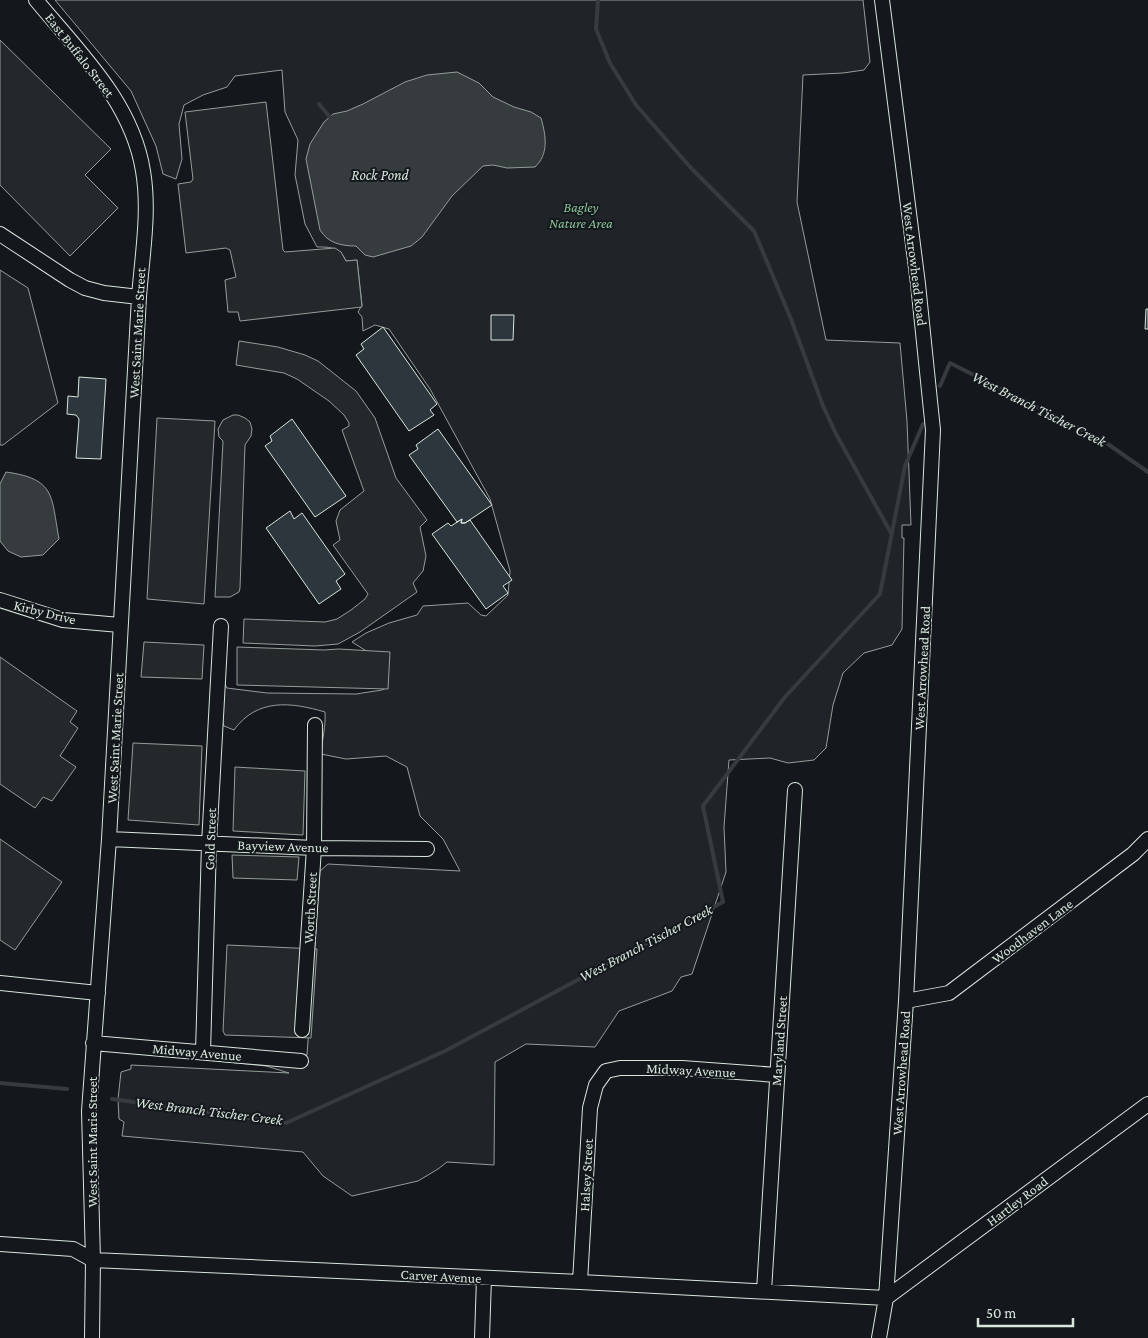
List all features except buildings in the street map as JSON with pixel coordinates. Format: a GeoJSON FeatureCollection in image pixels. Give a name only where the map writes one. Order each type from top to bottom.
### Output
{"type":"FeatureCollection","features":[{"type":"Feature","properties":{"kind":"street","name":"East Buffalo Street"},"geometry":{"type":"LineString","coordinates":[[36,0],[106,83],[128,120],[136,138]]}},
{"type":"Feature","properties":{"kind":"street","name":"West Arrowhead Road"},"geometry":{"type":"LineString","coordinates":[[879,1338],[886,1298],[906,1001],[933,430],[918,284],[882,0]]}},
{"type":"Feature","properties":{"kind":"street","name":"West Saint Marie Street"},"geometry":{"type":"LineString","coordinates":[[92,1338],[93,1260],[89,1111],[109,839],[145,208],[144,172],[136,138]]}},
{"type":"Feature","properties":{"kind":"street"},"geometry":{"type":"LineString","coordinates":[[0,234],[85,288],[104,293],[139,297]]}},
{"type":"Feature","properties":{"kind":"street","name":"Kirby Drive"},"geometry":{"type":"LineString","coordinates":[[0,600],[63,620],[120,625]]}},
{"type":"Feature","properties":{"kind":"street","name":"Gold Street"},"geometry":{"type":"LineString","coordinates":[[203,1052],[209,844],[221,626]]}},
{"type":"Feature","properties":{"kind":"street","name":"Worth Street"},"geometry":{"type":"LineString","coordinates":[[302,1030],[314,848],[315,725]]}},
{"type":"Feature","properties":{"kind":"street","name":"Maryland Street"},"geometry":{"type":"LineString","coordinates":[[764,1291],[795,790]]}},
{"type":"Feature","properties":{"kind":"street","name":"Bayview Avenue"},"geometry":{"type":"LineString","coordinates":[[109,839],[314,848],[427,849]]}},
{"type":"Feature","properties":{"kind":"street","name":"Woodhaven Lane"},"geometry":{"type":"LineString","coordinates":[[906,1001],[949,993],[1133,854],[1148,839]]}},
{"type":"Feature","properties":{"kind":"street"},"geometry":{"type":"LineString","coordinates":[[0,983],[98,993]]}},
{"type":"Feature","properties":{"kind":"street","name":"Midway Avenue"},"geometry":{"type":"LineString","coordinates":[[93,1043],[301,1061]]}},
{"type":"Feature","properties":{"kind":"street","name":"Midway Avenue"},"geometry":{"type":"LineString","coordinates":[[606,1072],[620,1068],[682,1068],[777,1075]]}},
{"type":"Feature","properties":{"kind":"street","name":"Halsey Street"},"geometry":{"type":"LineString","coordinates":[[580,1282],[590,1108],[596,1085],[606,1072]]}},
{"type":"Feature","properties":{"kind":"street","name":"Hartley Road"},"geometry":{"type":"LineString","coordinates":[[886,1298],[1148,1104]]}},
{"type":"Feature","properties":{"kind":"street","name":"Carver Avenue"},"geometry":{"type":"LineString","coordinates":[[0,1244],[73,1248],[93,1260],[886,1298]]}},
{"type":"Feature","properties":{"kind":"street"},"geometry":{"type":"LineString","coordinates":[[482,1338],[484,1278]]}},
{"type":"Feature","properties":{"kind":"green space","name":"Bagley Nature Area"},"geometry":{"type":"Polygon","coordinates":[[[55,0],[863,0],[870,62],[864,70],[803,75],[797,202],[826,340],[900,343],[907,421],[911,525],[902,525],[902,538],[904,538],[902,629],[892,645],[864,653],[843,673],[833,705],[826,748],[814,760],[788,763],[770,758],[729,760],[724,827],[726,872],[692,974],[681,977],[672,991],[619,1011],[595,1047],[526,1044],[495,1062],[494,1165],[447,1162],[418,1181],[352,1196],[323,1176],[303,1152],[122,1136],[124,1122],[119,1119],[118,1099],[121,1072],[131,1069],[131,1065],[289,1073],[266,1066],[218,1061],[213,1050],[307,1055],[320,871],[328,864],[460,871],[443,839],[420,816],[407,767],[386,756],[346,759],[321,754],[325,712],[300,706],[275,705],[253,712],[234,730],[224,726],[219,712],[223,680],[227,688],[267,693],[356,694],[382,690],[386,688],[368,652],[352,642],[366,633],[389,623],[417,615],[423,606],[468,603],[481,615],[486,616],[508,595],[510,571],[490,499],[430,389],[389,329],[375,325],[363,331],[362,317],[358,312],[362,305],[357,260],[346,261],[338,250],[317,247],[305,224],[295,175],[298,140],[285,112],[282,70],[235,76],[227,87],[203,95],[184,105],[179,124],[182,159],[176,179],[163,174],[156,146],[131,91],[55,0]]]}},
{"type":"Feature","properties":{"kind":"green space"},"geometry":{"type":"Polygon","coordinates":[[[0,270],[28,288],[58,403],[3,445],[0,445],[0,270]]]}},
{"type":"Feature","properties":{"kind":"shaded area"},"geometry":{"type":"Polygon","coordinates":[[[0,40],[111,149],[85,175],[118,208],[70,256],[0,185],[0,40]]]}},
{"type":"Feature","properties":{"kind":"shaded area"},"geometry":{"type":"Polygon","coordinates":[[[266,102],[283,250],[285,252],[335,248],[341,252],[346,261],[357,260],[362,307],[240,321],[238,312],[228,312],[225,280],[236,277],[230,250],[226,248],[186,253],[178,184],[191,182],[193,179],[185,112],[266,102]]]}},
{"type":"Feature","properties":{"kind":"shaded area"},"geometry":{"type":"Polygon","coordinates":[[[239,341],[278,347],[305,355],[318,361],[356,391],[375,418],[396,478],[427,520],[420,527],[426,556],[423,571],[413,583],[417,592],[360,632],[338,644],[315,646],[243,643],[244,619],[325,622],[337,619],[351,610],[365,599],[368,594],[333,545],[340,540],[336,521],[340,510],[364,491],[342,430],[349,426],[349,423],[344,415],[329,401],[297,379],[284,373],[236,365],[239,341]]]}},
{"type":"Feature","properties":{"kind":"shaded area"},"geometry":{"type":"Polygon","coordinates":[[[233,415],[245,418],[250,422],[252,429],[251,436],[245,445],[240,588],[239,592],[230,597],[215,597],[223,441],[219,437],[218,429],[223,420],[233,415]]]}},
{"type":"Feature","properties":{"kind":"shaded area"},"geometry":{"type":"Polygon","coordinates":[[[157,418],[215,421],[204,604],[147,599],[157,418]]]}},
{"type":"Feature","properties":{"kind":"shaded area"},"geometry":{"type":"Polygon","coordinates":[[[144,642],[204,645],[202,679],[141,677],[144,642]]]}},
{"type":"Feature","properties":{"kind":"shaded area"},"geometry":{"type":"Polygon","coordinates":[[[237,647],[390,652],[388,689],[237,685],[237,647]]]}},
{"type":"Feature","properties":{"kind":"shaded area"},"geometry":{"type":"Polygon","coordinates":[[[0,657],[77,711],[70,722],[78,728],[60,756],[76,767],[52,801],[43,797],[35,808],[0,784],[0,657]]]}},
{"type":"Feature","properties":{"kind":"shaded area"},"geometry":{"type":"Polygon","coordinates":[[[133,743],[202,746],[199,825],[128,820],[133,743]]]}},
{"type":"Feature","properties":{"kind":"shaded area"},"geometry":{"type":"Polygon","coordinates":[[[235,767],[305,771],[303,835],[233,831],[235,767]]]}},
{"type":"Feature","properties":{"kind":"shaded area"},"geometry":{"type":"Polygon","coordinates":[[[0,839],[62,882],[15,950],[0,940],[0,839]]]}},
{"type":"Feature","properties":{"kind":"shaded area"},"geometry":{"type":"Polygon","coordinates":[[[232,855],[299,857],[297,880],[233,878],[232,855]]]}},
{"type":"Feature","properties":{"kind":"shaded area"},"geometry":{"type":"Polygon","coordinates":[[[227,945],[317,949],[311,1038],[225,1035],[223,1031],[227,945]]]}},
{"type":"Feature","properties":{"kind":"water","name":"Rock Pond"},"geometry":{"type":"Polygon","coordinates":[[[457,72],[479,83],[493,97],[541,118],[545,144],[543,156],[539,162],[535,167],[507,168],[493,165],[483,166],[452,196],[422,237],[411,246],[373,257],[365,255],[356,246],[340,244],[327,238],[320,230],[306,159],[310,144],[324,122],[333,114],[347,111],[363,104],[405,82],[427,75],[457,72]]]}},
{"type":"Feature","properties":{"kind":"water"},"geometry":{"type":"Polygon","coordinates":[[[6,472],[34,479],[43,485],[48,492],[52,501],[59,539],[43,555],[21,557],[8,551],[0,541],[0,484],[6,472]]]}},
{"type":"Feature","properties":{"kind":"waterway"},"geometry":{"type":"LineString","coordinates":[[598,0],[596,29],[610,63],[636,105],[691,168],[754,231],[791,319],[823,406],[836,434],[891,533]]}},
{"type":"Feature","properties":{"kind":"waterway"},"geometry":{"type":"LineString","coordinates":[[319,104],[330,117]]}},
{"type":"Feature","properties":{"kind":"waterway","name":"West Branch Tischer Creek"},"geometry":{"type":"LineString","coordinates":[[940,386],[950,363],[1102,440],[1148,472]]}},
{"type":"Feature","properties":{"kind":"waterway","name":"West Branch Tischer Creek"},"geometry":{"type":"LineString","coordinates":[[112,1099],[286,1123],[445,1051],[723,902],[703,806],[785,697],[880,594],[905,466],[923,424]]}},
{"type":"Feature","properties":{"kind":"waterway","name":"West Branch Tischer Creek"},"geometry":{"type":"LineString","coordinates":[[0,1083],[67,1089]]}}]}
